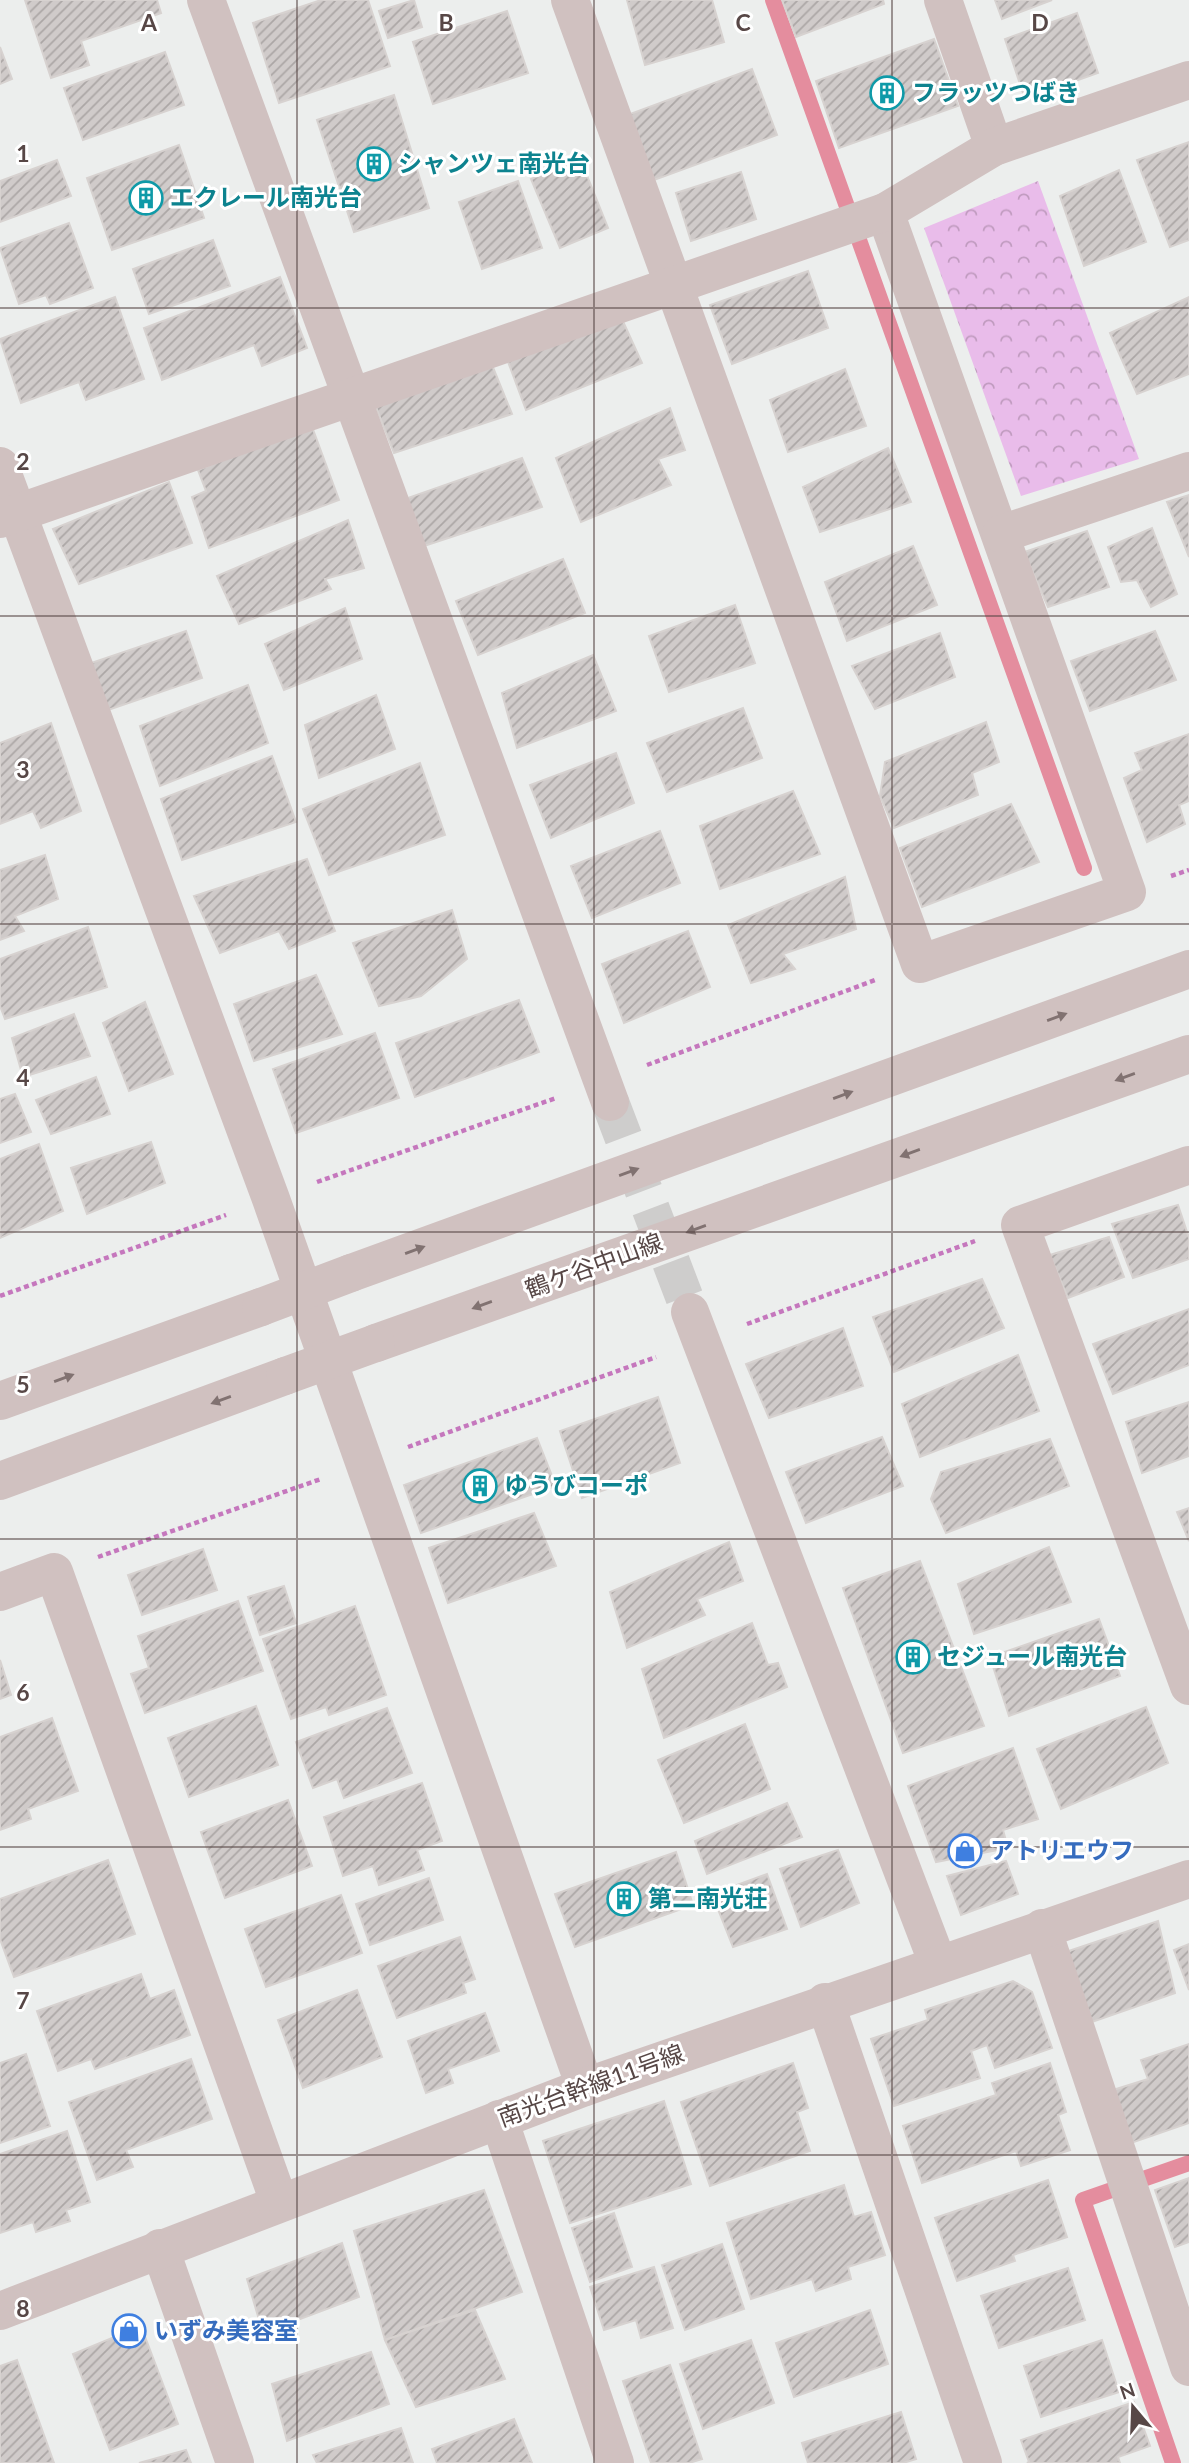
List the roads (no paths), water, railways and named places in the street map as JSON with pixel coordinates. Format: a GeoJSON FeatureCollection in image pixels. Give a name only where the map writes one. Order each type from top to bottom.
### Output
{"type":"FeatureCollection","features":[{"type":"Feature","properties":{"kind":"street"},"geometry":{"type":"LineString","coordinates":[[206,0],[606,1092]]}},
{"type":"Feature","properties":{"kind":"street"},"geometry":{"type":"LineString","coordinates":[[570,0],[920,964],[1127,892],[1001,534],[859,221]]}},
{"type":"Feature","properties":{"kind":"street"},"geometry":{"type":"LineString","coordinates":[[943,0],[994,147]]}},
{"type":"Feature","properties":{"kind":"street"},"geometry":{"type":"LineString","coordinates":[[9,516],[859,221],[994,147],[1189,80]]}},
{"type":"Feature","properties":{"kind":"street"},"geometry":{"type":"LineString","coordinates":[[0,466],[9,516],[271,1199],[585,2087]]}},
{"type":"Feature","properties":{"kind":"street"},"geometry":{"type":"LineString","coordinates":[[1001,534],[1189,471]]}},
{"type":"Feature","properties":{"kind":"street"},"geometry":{"type":"LineString","coordinates":[[0,1401],[1189,970]]}},
{"type":"Feature","properties":{"kind":"street","name":"鶴ケ谷中山線"},"geometry":{"type":"LineString","coordinates":[[0,1482],[376,1343],[1189,1054]]}},
{"type":"Feature","properties":{"kind":"street"},"geometry":{"type":"LineString","coordinates":[[1189,1165],[1020,1225],[1189,1686]]}},
{"type":"Feature","properties":{"kind":"street"},"geometry":{"type":"LineString","coordinates":[[690,1312],[939,1964]]}},
{"type":"Feature","properties":{"kind":"street"},"geometry":{"type":"LineString","coordinates":[[0,1591],[54,1572],[279,2202]]}},
{"type":"Feature","properties":{"kind":"street","name":"南光台幹線11号線"},"geometry":{"type":"LineString","coordinates":[[0,2311],[585,2087],[825,2002],[1189,1879]]}},
{"type":"Feature","properties":{"kind":"street"},"geometry":{"type":"LineString","coordinates":[[1042,1928],[1189,2367]]}},
{"type":"Feature","properties":{"kind":"street"},"geometry":{"type":"LineString","coordinates":[[825,2002],[983,2463]]}},
{"type":"Feature","properties":{"kind":"street"},"geometry":{"type":"LineString","coordinates":[[499,2119],[615,2463]]}},
{"type":"Feature","properties":{"kind":"street"},"geometry":{"type":"LineString","coordinates":[[160,2248],[235,2463]]}},
{"type":"Feature","properties":{"kind":"waterway"},"geometry":{"type":"LineString","coordinates":[[773,0],[1084,868]]}},
{"type":"Feature","properties":{"kind":"waterway"},"geometry":{"type":"LineString","coordinates":[[1173,2463],[1083,2200],[1189,2163]]}},
{"type":"Feature","properties":{"kind":"tunnel"},"geometry":{"type":"LineString","coordinates":[[610,1102],[690,1312]]}},
{"type":"Feature","properties":{"kind":"place","name":"フラッツつばき"},"geometry":{"type":"Point","coordinates":[887,93]}},
{"type":"Feature","properties":{"kind":"place","name":"シャンツェ南光台"},"geometry":{"type":"Point","coordinates":[374,164]}},
{"type":"Feature","properties":{"kind":"place","name":"エクレール南光台"},"geometry":{"type":"Point","coordinates":[146,198]}},
{"type":"Feature","properties":{"kind":"place","name":"ゆうびコーポ"},"geometry":{"type":"Point","coordinates":[480,1486]}},
{"type":"Feature","properties":{"kind":"place","name":"セジュール南光台"},"geometry":{"type":"Point","coordinates":[913,1657]}},
{"type":"Feature","properties":{"kind":"place","name":"アトリエウフ"},"geometry":{"type":"Point","coordinates":[965,1851]}},
{"type":"Feature","properties":{"kind":"place","name":"第二南光荘"},"geometry":{"type":"Point","coordinates":[624,1899]}},
{"type":"Feature","properties":{"kind":"place","name":"いずみ美容室"},"geometry":{"type":"Point","coordinates":[129,2331]}}]}
